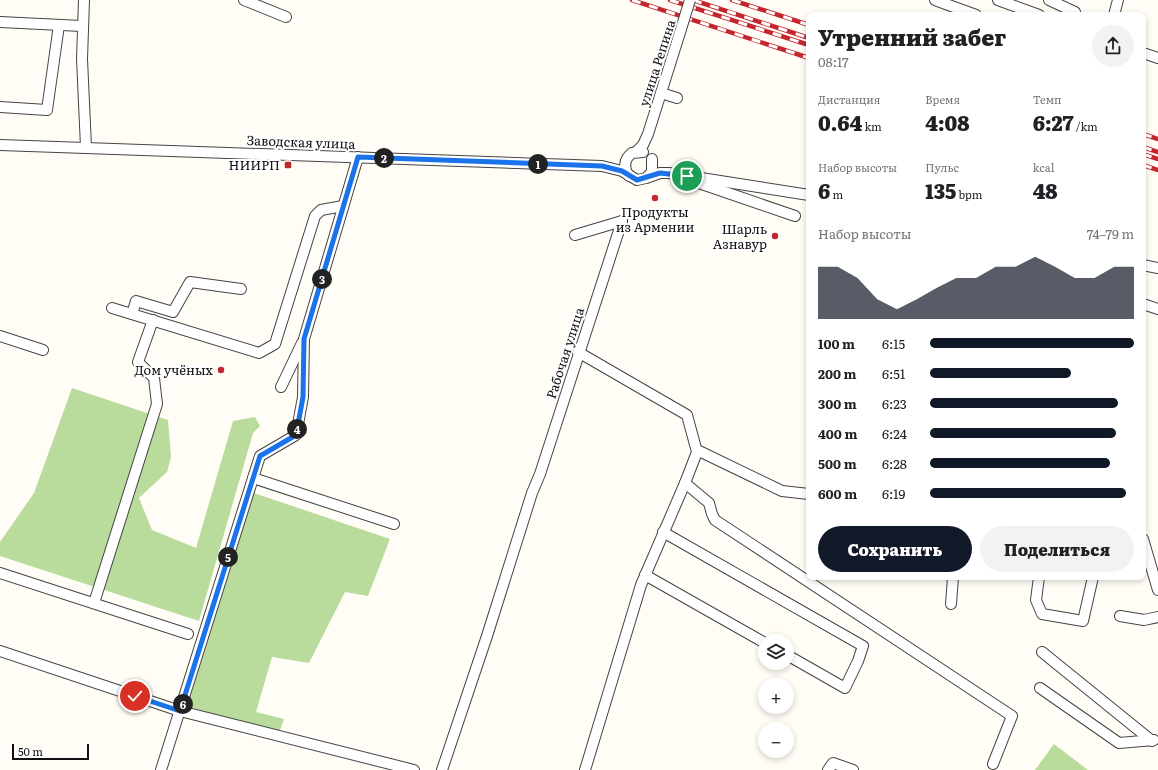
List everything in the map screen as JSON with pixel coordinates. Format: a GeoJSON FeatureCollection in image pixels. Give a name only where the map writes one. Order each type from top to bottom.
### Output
{"type":"FeatureCollection","features":[{"type":"Feature","properties":{"kind":"street"},"geometry":{"type":"LineString","coordinates":[[84,0],[82,26],[86,147]]}},
{"type":"Feature","properties":{"kind":"street"},"geometry":{"type":"LineString","coordinates":[[244,0],[286,17]]}},
{"type":"Feature","properties":{"kind":"street","name":"улица Репина"},"geometry":{"type":"LineString","coordinates":[[650,157],[646,144],[648,134],[690,0]]}},
{"type":"Feature","properties":{"kind":"street"},"geometry":{"type":"LineString","coordinates":[[935,0],[968,12]]}},
{"type":"Feature","properties":{"kind":"street"},"geometry":{"type":"LineString","coordinates":[[998,0],[1031,12]]}},
{"type":"Feature","properties":{"kind":"street"},"geometry":{"type":"LineString","coordinates":[[1049,0],[1075,12]]}},
{"type":"Feature","properties":{"kind":"street"},"geometry":{"type":"LineString","coordinates":[[1115,12],[1118,0]]}},
{"type":"Feature","properties":{"kind":"street"},"geometry":{"type":"LineString","coordinates":[[0,22],[82,26]]}},
{"type":"Feature","properties":{"kind":"street"},"geometry":{"type":"LineString","coordinates":[[0,107],[47,110],[59,25]]}},
{"type":"Feature","properties":{"kind":"street"},"geometry":{"type":"LineString","coordinates":[[1146,54],[1158,58]]}},
{"type":"Feature","properties":{"kind":"street"},"geometry":{"type":"LineString","coordinates":[[661,93],[677,98]]}},
{"type":"Feature","properties":{"kind":"street","name":"улица Репина"},"geometry":{"type":"LineString","coordinates":[[632,154],[643,145],[648,134]]}},
{"type":"Feature","properties":{"kind":"street","name":"Заводская улица"},"geometry":{"type":"LineString","coordinates":[[0,145],[602,166],[612,168],[629,176]]}},
{"type":"Feature","properties":{"kind":"street"},"geometry":{"type":"LineString","coordinates":[[669,173],[661,169],[650,157],[641,151],[632,154],[625,168],[629,176],[637,180],[660,173],[669,173],[806,195]]}},
{"type":"Feature","properties":{"kind":"street","name":"Заводская улица"},"geometry":{"type":"LineString","coordinates":[[602,166],[618,163],[632,154]]}},
{"type":"Feature","properties":{"kind":"street"},"geometry":{"type":"LineString","coordinates":[[281,387],[304,339],[358,157]]}},
{"type":"Feature","properties":{"kind":"street"},"geometry":{"type":"LineString","coordinates":[[646,178],[652,172],[650,157]]}},
{"type":"Feature","properties":{"kind":"street"},"geometry":{"type":"LineString","coordinates":[[680,175],[795,216]]}},
{"type":"Feature","properties":{"kind":"street"},"geometry":{"type":"LineString","coordinates":[[112,308],[259,353],[275,344],[315,216],[321,210],[343,206]]}},
{"type":"Feature","properties":{"kind":"street","name":"Рабочая улица"},"geometry":{"type":"LineString","coordinates":[[442,770],[622,221],[576,235]]}},
{"type":"Feature","properties":{"kind":"street"},"geometry":{"type":"LineString","coordinates":[[1146,266],[1158,268]]}},
{"type":"Feature","properties":{"kind":"street"},"geometry":{"type":"LineString","coordinates":[[132,314],[136,301],[173,312],[190,282],[241,289]]}},
{"type":"Feature","properties":{"kind":"street"},"geometry":{"type":"LineString","coordinates":[[1146,305],[1158,309]]}},
{"type":"Feature","properties":{"kind":"street"},"geometry":{"type":"LineString","coordinates":[[94,604],[157,404],[154,378],[138,362],[153,320]]}},
{"type":"Feature","properties":{"kind":"street"},"geometry":{"type":"LineString","coordinates":[[0,336],[43,350]]}},
{"type":"Feature","properties":{"kind":"street"},"geometry":{"type":"LineString","coordinates":[[161,770],[260,456],[296,435],[303,397],[304,339]]}},
{"type":"Feature","properties":{"kind":"street"},"geometry":{"type":"LineString","coordinates":[[578,352],[687,415],[697,450],[685,483],[645,575],[585,770]]}},
{"type":"Feature","properties":{"kind":"street"},"geometry":{"type":"LineString","coordinates":[[697,450],[782,491],[806,494]]}},
{"type":"Feature","properties":{"kind":"street"},"geometry":{"type":"LineString","coordinates":[[253,478],[394,524]]}},
{"type":"Feature","properties":{"kind":"street"},"geometry":{"type":"LineString","coordinates":[[685,483],[709,503],[712,514],[719,523],[1012,716],[993,764]]}},
{"type":"Feature","properties":{"kind":"street"},"geometry":{"type":"LineString","coordinates":[[664,532],[864,646],[845,688],[794,659]]}},
{"type":"Feature","properties":{"kind":"street"},"geometry":{"type":"LineString","coordinates":[[1147,567],[1157,588]]}},
{"type":"Feature","properties":{"kind":"street"},"geometry":{"type":"LineString","coordinates":[[0,573],[188,634]]}},
{"type":"Feature","properties":{"kind":"street"},"geometry":{"type":"LineString","coordinates":[[645,575],[758,639]]}},
{"type":"Feature","properties":{"kind":"street"},"geometry":{"type":"LineString","coordinates":[[951,604],[953,580]]}},
{"type":"Feature","properties":{"kind":"street"},"geometry":{"type":"LineString","coordinates":[[1039,580],[1036,600],[1042,614],[1083,621],[1092,580]]}},
{"type":"Feature","properties":{"kind":"street"},"geometry":{"type":"LineString","coordinates":[[1120,616],[1144,620],[1158,617]]}},
{"type":"Feature","properties":{"kind":"street"},"geometry":{"type":"LineString","coordinates":[[0,651],[180,711],[414,770]]}},
{"type":"Feature","properties":{"kind":"street"},"geometry":{"type":"LineString","coordinates":[[1042,652],[1155,740]]}},
{"type":"Feature","properties":{"kind":"street"},"geometry":{"type":"LineString","coordinates":[[1040,688],[1119,743],[1155,740]]}},
{"type":"Feature","properties":{"kind":"street"},"geometry":{"type":"LineString","coordinates":[[828,770],[833,763],[853,770]]}},
{"type":"Feature","properties":{"kind":"green space"},"geometry":{"type":"Polygon","coordinates":[[[72,388],[168,420],[171,457],[167,472],[139,498],[152,530],[196,548],[233,421],[255,417],[260,426],[253,433],[199,621],[0,556],[0,542],[34,493],[72,388]]]}},
{"type":"Feature","properties":{"kind":"green space"},"geometry":{"type":"Polygon","coordinates":[[[254,493],[390,539],[368,596],[345,592],[309,663],[272,657],[256,712],[284,719],[279,733],[187,706],[254,493]]]}},
{"type":"Feature","properties":{"kind":"green space"},"geometry":{"type":"Polygon","coordinates":[[[1054,744],[1088,770],[1035,770],[1054,744]]]}},
{"type":"Feature","properties":{"kind":"railway"},"geometry":{"type":"LineString","coordinates":[[632,0],[806,57]]}},
{"type":"Feature","properties":{"kind":"railway"},"geometry":{"type":"LineString","coordinates":[[670,0],[806,44]]}},
{"type":"Feature","properties":{"kind":"railway"},"geometry":{"type":"LineString","coordinates":[[693,0],[806,37]]}},
{"type":"Feature","properties":{"kind":"railway"},"geometry":{"type":"LineString","coordinates":[[732,0],[806,24]]}},
{"type":"Feature","properties":{"kind":"railway"},"geometry":{"type":"LineString","coordinates":[[1146,135],[1158,139]]}},
{"type":"Feature","properties":{"kind":"railway"},"geometry":{"type":"LineString","coordinates":[[1146,148],[1158,152]]}},
{"type":"Feature","properties":{"kind":"railway"},"geometry":{"type":"LineString","coordinates":[[1146,155],[1158,159]]}},
{"type":"Feature","properties":{"kind":"railway"},"geometry":{"type":"LineString","coordinates":[[1146,166],[1158,170]]}},
{"type":"Feature","properties":{"kind":"place","name":"НИИРП"},"geometry":{"type":"Point","coordinates":[288,165]}},
{"type":"Feature","properties":{"kind":"place","name":"Продукты из Армении"},"geometry":{"type":"Point","coordinates":[655,198]}},
{"type":"Feature","properties":{"kind":"place","name":"Шарль Азнавур"},"geometry":{"type":"Point","coordinates":[775,236]}},
{"type":"Feature","properties":{"kind":"place","name":"Дом учёных"},"geometry":{"type":"Point","coordinates":[221,370]}},
{"type":"Feature","properties":{"kind":"route"},"geometry":{"type":"LineString","coordinates":[[135,696],[180,711],[260,456],[296,435],[303,397],[304,339],[358,157],[602,166],[622,171],[637,180],[642,180],[660,173],[687,176]]}}]}
